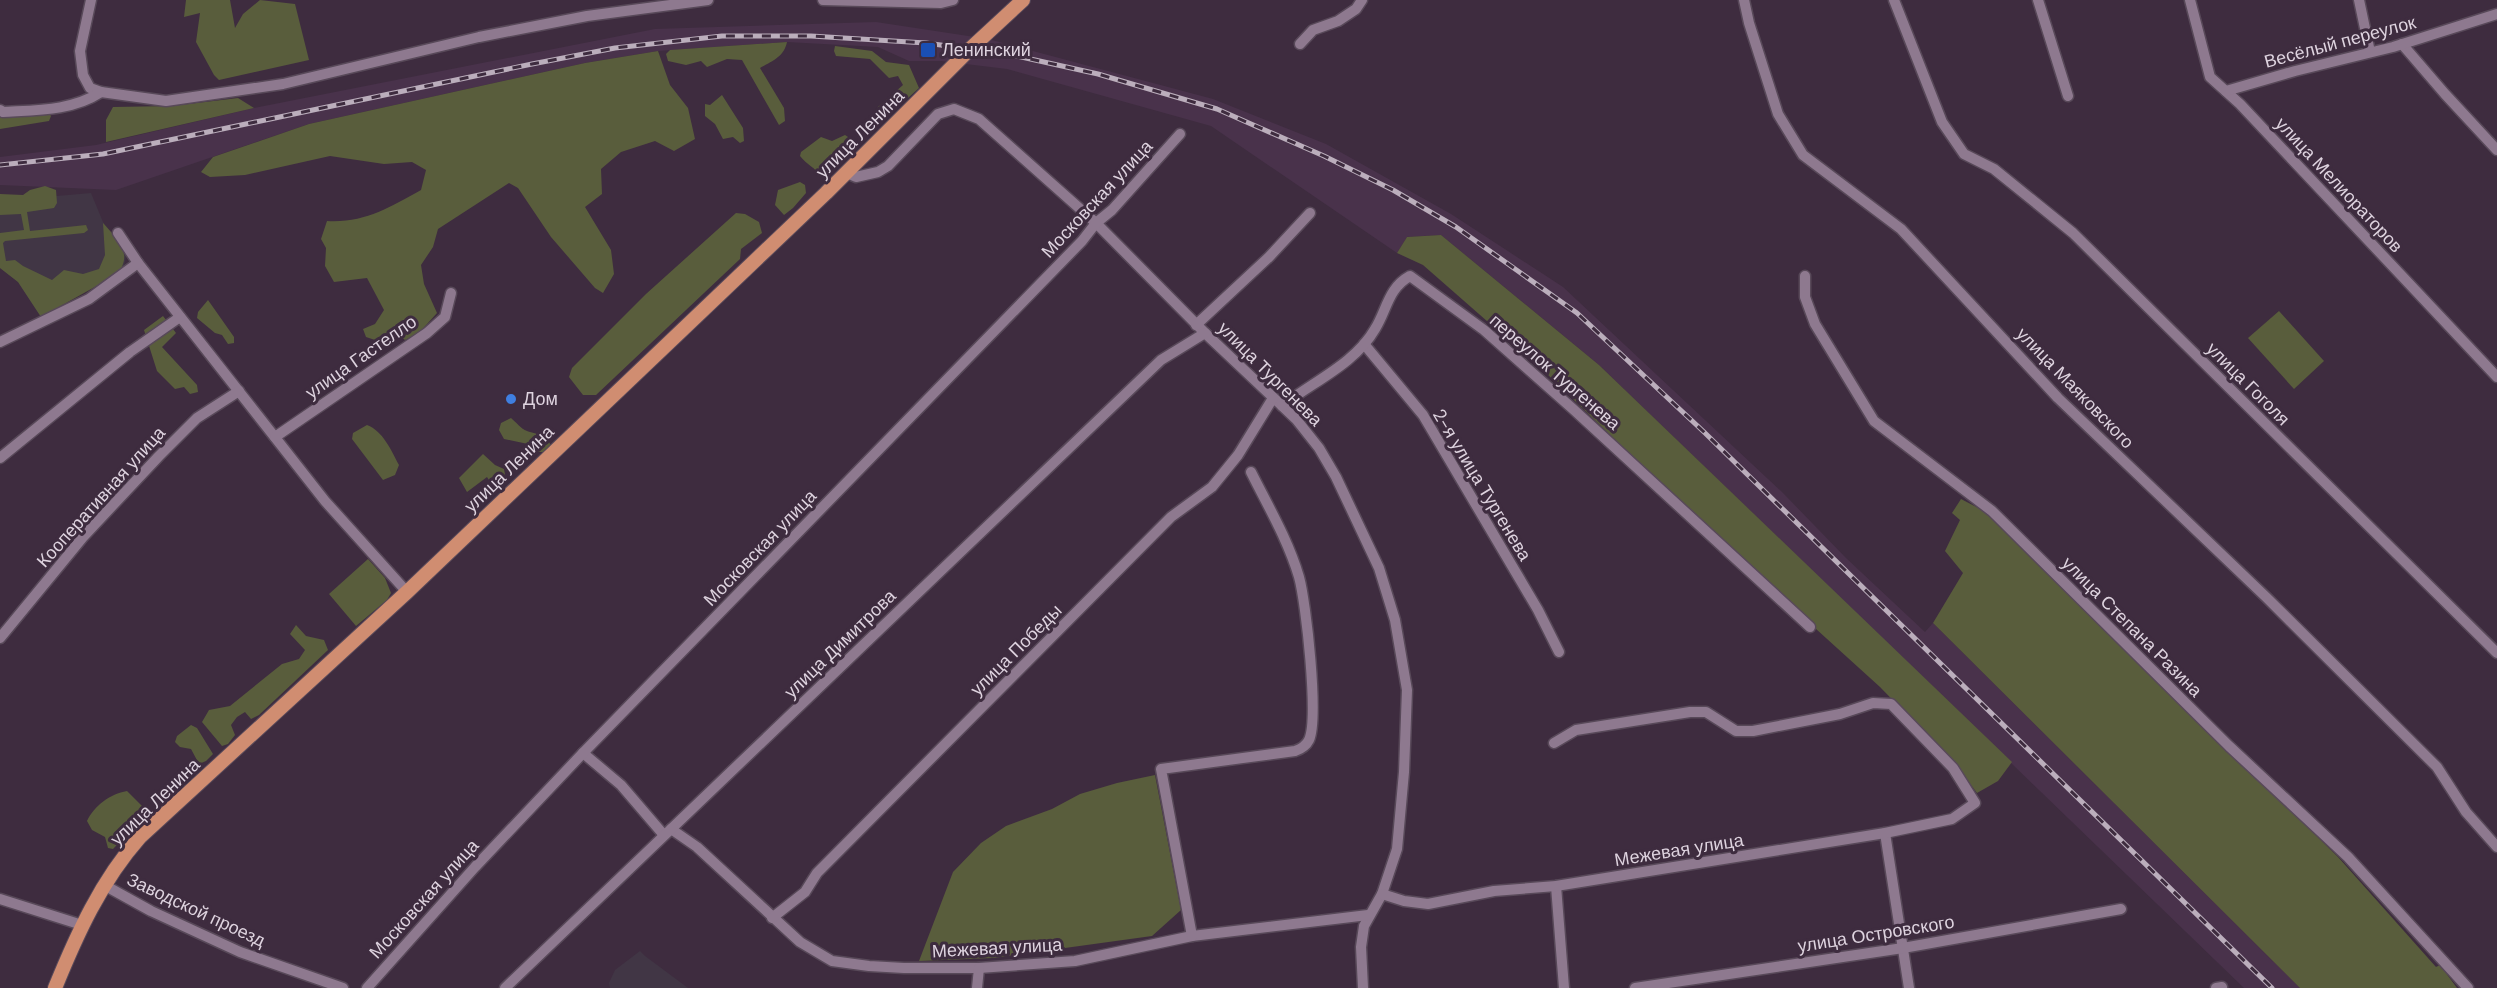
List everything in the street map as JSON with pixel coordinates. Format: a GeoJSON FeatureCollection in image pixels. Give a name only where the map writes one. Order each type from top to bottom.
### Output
{"type":"FeatureCollection","features":[{"type":"Feature","properties":{"kind":"main road","name":"улица Ленина"},"geometry":{"type":"LineString","coordinates":[[55,988],[82,925],[104,885],[126,852],[158,818],[407,592],[847,173],[1016,2]]}},
{"type":"Feature","properties":{"kind":"street"},"geometry":{"type":"LineString","coordinates":[[92,0],[80,51],[83,75],[90,88],[101,92],[166,101],[283,84],[478,37],[587,16],[708,0]]}},
{"type":"Feature","properties":{"kind":"street"},"geometry":{"type":"LineString","coordinates":[[823,0],[930,3],[953,0]]}},
{"type":"Feature","properties":{"kind":"street"},"geometry":{"type":"LineString","coordinates":[[1300,44],[1313,30],[1338,21],[1356,9],[1362,0]]}},
{"type":"Feature","properties":{"kind":"street","name":"улица Маяковского"},"geometry":{"type":"LineString","coordinates":[[1744,0],[1778,114],[1803,155],[1901,229],[2058,398],[2266,597],[2437,767],[2466,812],[2497,847]]}},
{"type":"Feature","properties":{"kind":"street","name":"улица Гоголя"},"geometry":{"type":"LineString","coordinates":[[1894,0],[1942,122],[1964,154],[1994,169],[2073,233],[2497,653]]}},
{"type":"Feature","properties":{"kind":"street"},"geometry":{"type":"LineString","coordinates":[[2038,0],[2068,96]]}},
{"type":"Feature","properties":{"kind":"street","name":"улица Мелиораторов"},"geometry":{"type":"LineString","coordinates":[[2190,0],[2210,77],[2226,91],[2497,377]]}},
{"type":"Feature","properties":{"kind":"street"},"geometry":{"type":"LineString","coordinates":[[2359,0],[2370,52]]}},
{"type":"Feature","properties":{"kind":"street","name":"Весёлый переулок"},"geometry":{"type":"LineString","coordinates":[[2226,91],[2295,70],[2402,44],[2497,14]]}},
{"type":"Feature","properties":{"kind":"street"},"geometry":{"type":"LineString","coordinates":[[2402,44],[2497,150]]}},
{"type":"Feature","properties":{"kind":"street"},"geometry":{"type":"LineString","coordinates":[[0,110],[3,112],[58,109],[89,99],[101,92]]}},
{"type":"Feature","properties":{"kind":"street","name":"улица Тургенева"},"geometry":{"type":"LineString","coordinates":[[847,173],[856,177],[878,172],[888,166],[938,114],[954,110],[979,119],[1096,223],[1205,333],[1307,431],[1336,477],[1379,568],[1395,620],[1407,690],[1404,772],[1397,849],[1382,894],[1368,915],[1364,926],[1361,947],[1363,988]]}},
{"type":"Feature","properties":{"kind":"street","name":"Московская улица"},"geometry":{"type":"LineString","coordinates":[[367,988],[475,867],[583,753],[1073,250],[1096,223],[1112,210],[1180,134]]}},
{"type":"Feature","properties":{"kind":"street"},"geometry":{"type":"LineString","coordinates":[[1196,324],[1269,257],[1310,213]]}},
{"type":"Feature","properties":{"kind":"street"},"geometry":{"type":"LineString","coordinates":[[118,233],[138,263],[325,501],[407,592]]}},
{"type":"Feature","properties":{"kind":"street"},"geometry":{"type":"LineString","coordinates":[[0,342],[89,299],[138,263]]}},
{"type":"Feature","properties":{"kind":"street","name":"переулок Тургенева"},"geometry":{"type":"LineString","coordinates":[[1282,406],[1330,373],[1364,344],[1374,331],[1391,294],[1402,280],[1410,276],[1484,330],[1573,408],[1810,627]]}},
{"type":"Feature","properties":{"kind":"street","name":"улица Степана Разина"},"geometry":{"type":"LineString","coordinates":[[1805,276],[1805,297],[1815,324],[1874,421],[1992,511],[2229,746],[2348,857],[2468,988]]}},
{"type":"Feature","properties":{"kind":"street","name":"улица Гастелло"},"geometry":{"type":"LineString","coordinates":[[275,437],[427,333],[445,317],[451,293]]}},
{"type":"Feature","properties":{"kind":"street"},"geometry":{"type":"LineString","coordinates":[[0,458],[130,352],[180,317]]}},
{"type":"Feature","properties":{"kind":"street","name":"улица Димитрова"},"geometry":{"type":"LineString","coordinates":[[505,988],[1161,360],[1205,333]]}},
{"type":"Feature","properties":{"kind":"street","name":"2-я улица Тургенева"},"geometry":{"type":"LineString","coordinates":[[1364,344],[1423,415],[1538,610],[1559,652]]}},
{"type":"Feature","properties":{"kind":"street","name":"Кооперативная улица"},"geometry":{"type":"LineString","coordinates":[[0,638],[83,537],[159,456],[197,418],[238,391]]}},
{"type":"Feature","properties":{"kind":"street","name":"улица Победы"},"geometry":{"type":"LineString","coordinates":[[772,918],[805,892],[817,873],[1171,516],[1212,487],[1238,455],[1273,398]]}},
{"type":"Feature","properties":{"kind":"street"},"geometry":{"type":"LineString","coordinates":[[1192,936],[1161,769],[1301,749],[1310,739],[1313,717],[1311,670],[1299,578],[1276,520],[1251,472]]}},
{"type":"Feature","properties":{"kind":"street","name":"Межевая улица"},"geometry":{"type":"LineString","coordinates":[[1382,894],[1404,901],[1428,904],[1494,891],[1556,886],[1885,833],[1952,819],[1976,803],[1953,768],[1891,704],[1873,704],[1840,714],[1753,731],[1736,731],[1706,712],[1690,711],[1576,730],[1554,743]]}},
{"type":"Feature","properties":{"kind":"street","name":"Межевая улица"},"geometry":{"type":"LineString","coordinates":[[583,753],[621,785],[667,832],[697,847],[800,942],[832,961],[904,969],[979,968],[1075,961],[1192,936],[1368,915]]}},
{"type":"Feature","properties":{"kind":"street"},"geometry":{"type":"LineString","coordinates":[[1885,833],[1909,988]]}},
{"type":"Feature","properties":{"kind":"street","name":"Заводской проезд"},"geometry":{"type":"LineString","coordinates":[[104,885],[151,911],[240,952],[342,988]]}},
{"type":"Feature","properties":{"kind":"street"},"geometry":{"type":"LineString","coordinates":[[1556,886],[1563,988]]}},
{"type":"Feature","properties":{"kind":"street"},"geometry":{"type":"LineString","coordinates":[[0,899],[82,925]]}},
{"type":"Feature","properties":{"kind":"street","name":"улица Островского"},"geometry":{"type":"LineString","coordinates":[[1635,988],[1903,948],[2121,909]]}},
{"type":"Feature","properties":{"kind":"street"},"geometry":{"type":"LineString","coordinates":[[977,988],[979,968]]}},
{"type":"Feature","properties":{"kind":"shaded area"},"geometry":{"type":"Polygon","coordinates":[[[876,22],[988,39],[1213,99],[1326,144],[1451,214],[1563,287],[1782,492],[1846,558],[1925,632],[1933,623],[2300,988],[2244,988],[1599,365],[1441,235],[1407,237],[1397,253],[1211,126],[1007,69],[941,61],[909,61],[878,47],[787,42],[658,51],[585,63],[309,124],[116,190],[0,185],[0,157],[96,145],[254,108],[655,29],[876,22]]]}},
{"type":"Feature","properties":{"kind":"shaded area"},"geometry":{"type":"Polygon","coordinates":[[[91,193],[103,222],[126,256],[124,266],[41,317],[18,282],[0,268],[0,201],[91,193]]]}},
{"type":"Feature","properties":{"kind":"shaded area"},"geometry":{"type":"Polygon","coordinates":[[[640,951],[688,988],[610,988],[609,983],[615,970],[640,951]]]}},
{"type":"Feature","properties":{"kind":"green space"},"geometry":{"type":"Polygon","coordinates":[[[186,0],[230,0],[235,28],[243,14],[260,0],[295,4],[309,60],[219,80],[196,42],[200,13],[184,17],[186,0]]]}},
{"type":"Feature","properties":{"kind":"green space"},"geometry":{"type":"Polygon","coordinates":[[[787,42],[780,55],[760,68],[784,108],[785,121],[779,125],[742,60],[727,59],[707,67],[701,61],[686,65],[668,61],[666,54],[670,50],[787,42]]]}},
{"type":"Feature","properties":{"kind":"green space"},"geometry":{"type":"Polygon","coordinates":[[[835,46],[872,51],[886,62],[909,65],[919,88],[876,127],[872,122],[878,107],[903,85],[898,76],[889,78],[870,59],[836,56],[835,46]]]}},
{"type":"Feature","properties":{"kind":"green space"},"geometry":{"type":"Polygon","coordinates":[[[658,51],[670,85],[688,108],[695,139],[674,151],[655,141],[621,152],[601,169],[602,194],[585,207],[611,250],[614,274],[603,293],[595,288],[551,237],[518,188],[509,183],[438,229],[433,247],[421,265],[424,284],[437,313],[419,333],[405,340],[393,330],[378,341],[366,337],[363,329],[375,324],[384,310],[367,278],[334,282],[325,266],[326,248],[321,239],[327,221],[365,217],[421,190],[426,170],[412,162],[384,164],[330,156],[245,175],[210,177],[201,172],[213,157],[309,124],[585,63],[658,51]]]}},
{"type":"Feature","properties":{"kind":"green space"},"geometry":{"type":"Polygon","coordinates":[[[722,95],[743,128],[744,141],[740,143],[733,137],[723,139],[715,124],[705,116],[705,104],[710,105],[722,95]]]}},
{"type":"Feature","properties":{"kind":"green space"},"geometry":{"type":"Polygon","coordinates":[[[238,98],[254,108],[106,142],[106,120],[113,107],[172,106],[238,98]]]}},
{"type":"Feature","properties":{"kind":"green space"},"geometry":{"type":"Polygon","coordinates":[[[48,111],[51,116],[49,121],[0,129],[0,113],[48,111]]]}},
{"type":"Feature","properties":{"kind":"green space"},"geometry":{"type":"Polygon","coordinates":[[[845,135],[851,139],[854,147],[830,172],[821,177],[800,156],[801,152],[821,137],[832,141],[845,135]]]}},
{"type":"Feature","properties":{"kind":"green space"},"geometry":{"type":"Polygon","coordinates":[[[800,182],[805,185],[806,193],[784,215],[775,205],[778,190],[800,182]]]}},
{"type":"Feature","properties":{"kind":"green space"},"geometry":{"type":"Polygon","coordinates":[[[45,186],[56,190],[57,203],[54,208],[27,212],[30,231],[86,225],[88,230],[84,233],[5,241],[3,243],[6,261],[15,260],[52,280],[64,270],[83,274],[99,269],[105,255],[103,223],[122,247],[124,259],[118,274],[41,317],[18,282],[0,268],[0,233],[24,230],[21,214],[0,215],[0,194],[23,195],[30,190],[45,186]]]}},
{"type":"Feature","properties":{"kind":"green space"},"geometry":{"type":"Polygon","coordinates":[[[736,213],[745,214],[759,222],[762,233],[741,249],[740,259],[596,395],[583,395],[569,377],[572,368],[646,294],[736,213]]]}},
{"type":"Feature","properties":{"kind":"green space"},"geometry":{"type":"Polygon","coordinates":[[[1441,235],[1599,365],[2012,762],[1998,781],[1977,793],[1955,764],[1880,687],[1728,549],[1545,372],[1423,265],[1397,253],[1407,237],[1441,235]]]}},
{"type":"Feature","properties":{"kind":"green space"},"geometry":{"type":"Polygon","coordinates":[[[208,300],[234,337],[234,343],[228,344],[222,335],[215,333],[197,318],[198,312],[208,300]]]}},
{"type":"Feature","properties":{"kind":"green space"},"geometry":{"type":"Polygon","coordinates":[[[2279,311],[2324,361],[2294,389],[2248,338],[2279,311]]]}},
{"type":"Feature","properties":{"kind":"green space"},"geometry":{"type":"Polygon","coordinates":[[[163,316],[176,333],[162,347],[197,385],[198,392],[190,394],[184,387],[175,389],[157,371],[144,330],[163,316]]]}},
{"type":"Feature","properties":{"kind":"green space"},"geometry":{"type":"Polygon","coordinates":[[[511,418],[525,430],[544,437],[551,446],[545,452],[537,452],[528,444],[504,439],[499,430],[501,423],[511,418]]]}},
{"type":"Feature","properties":{"kind":"green space"},"geometry":{"type":"Polygon","coordinates":[[[367,425],[378,432],[390,447],[399,465],[395,475],[383,480],[352,439],[353,433],[367,425]]]}},
{"type":"Feature","properties":{"kind":"green space"},"geometry":{"type":"Polygon","coordinates":[[[483,454],[495,465],[504,469],[506,480],[499,487],[492,485],[487,477],[467,492],[459,478],[483,454]]]}},
{"type":"Feature","properties":{"kind":"green space"},"geometry":{"type":"Polygon","coordinates":[[[1961,499],[1986,512],[2338,857],[2436,967],[2440,965],[2457,988],[2300,988],[1933,623],[1963,573],[1945,551],[1960,520],[1952,513],[1961,499]]]}},
{"type":"Feature","properties":{"kind":"green space"},"geometry":{"type":"Polygon","coordinates":[[[368,559],[385,578],[391,593],[387,600],[356,626],[329,594],[368,559]]]}},
{"type":"Feature","properties":{"kind":"green space"},"geometry":{"type":"Polygon","coordinates":[[[296,625],[306,636],[324,640],[328,650],[259,715],[251,719],[245,712],[237,717],[231,725],[235,735],[228,744],[222,746],[202,722],[209,710],[230,706],[282,664],[299,659],[305,650],[290,634],[296,625]]]}},
{"type":"Feature","properties":{"kind":"green space"},"geometry":{"type":"Polygon","coordinates":[[[191,725],[197,728],[213,754],[199,764],[191,749],[180,747],[175,742],[177,736],[191,725]]]}},
{"type":"Feature","properties":{"kind":"green space"},"geometry":{"type":"Polygon","coordinates":[[[1155,775],[1181,910],[1152,936],[993,958],[919,961],[953,872],[981,843],[1006,826],[1052,809],[1080,794],[1155,775]]]}},
{"type":"Feature","properties":{"kind":"green space"},"geometry":{"type":"Polygon","coordinates":[[[127,791],[144,808],[143,818],[113,849],[108,848],[105,837],[92,830],[87,821],[103,802],[127,791]]]}},
{"type":"Feature","properties":{"kind":"railway"},"geometry":{"type":"LineString","coordinates":[[0,165],[103,154],[615,48],[722,36],[811,36],[926,43],[970,49],[1017,56],[1098,74],[1217,109],[1324,156],[1393,190],[1456,227],[1577,313],[1704,432],[2272,988]]}},
{"type":"Feature","properties":{"kind":"place","name":"Ленинский"},"geometry":{"type":"Point","coordinates":[928,50]}},
{"type":"Feature","properties":{"kind":"place","name":"Дом"},"geometry":{"type":"Point","coordinates":[511,399]}}]}
